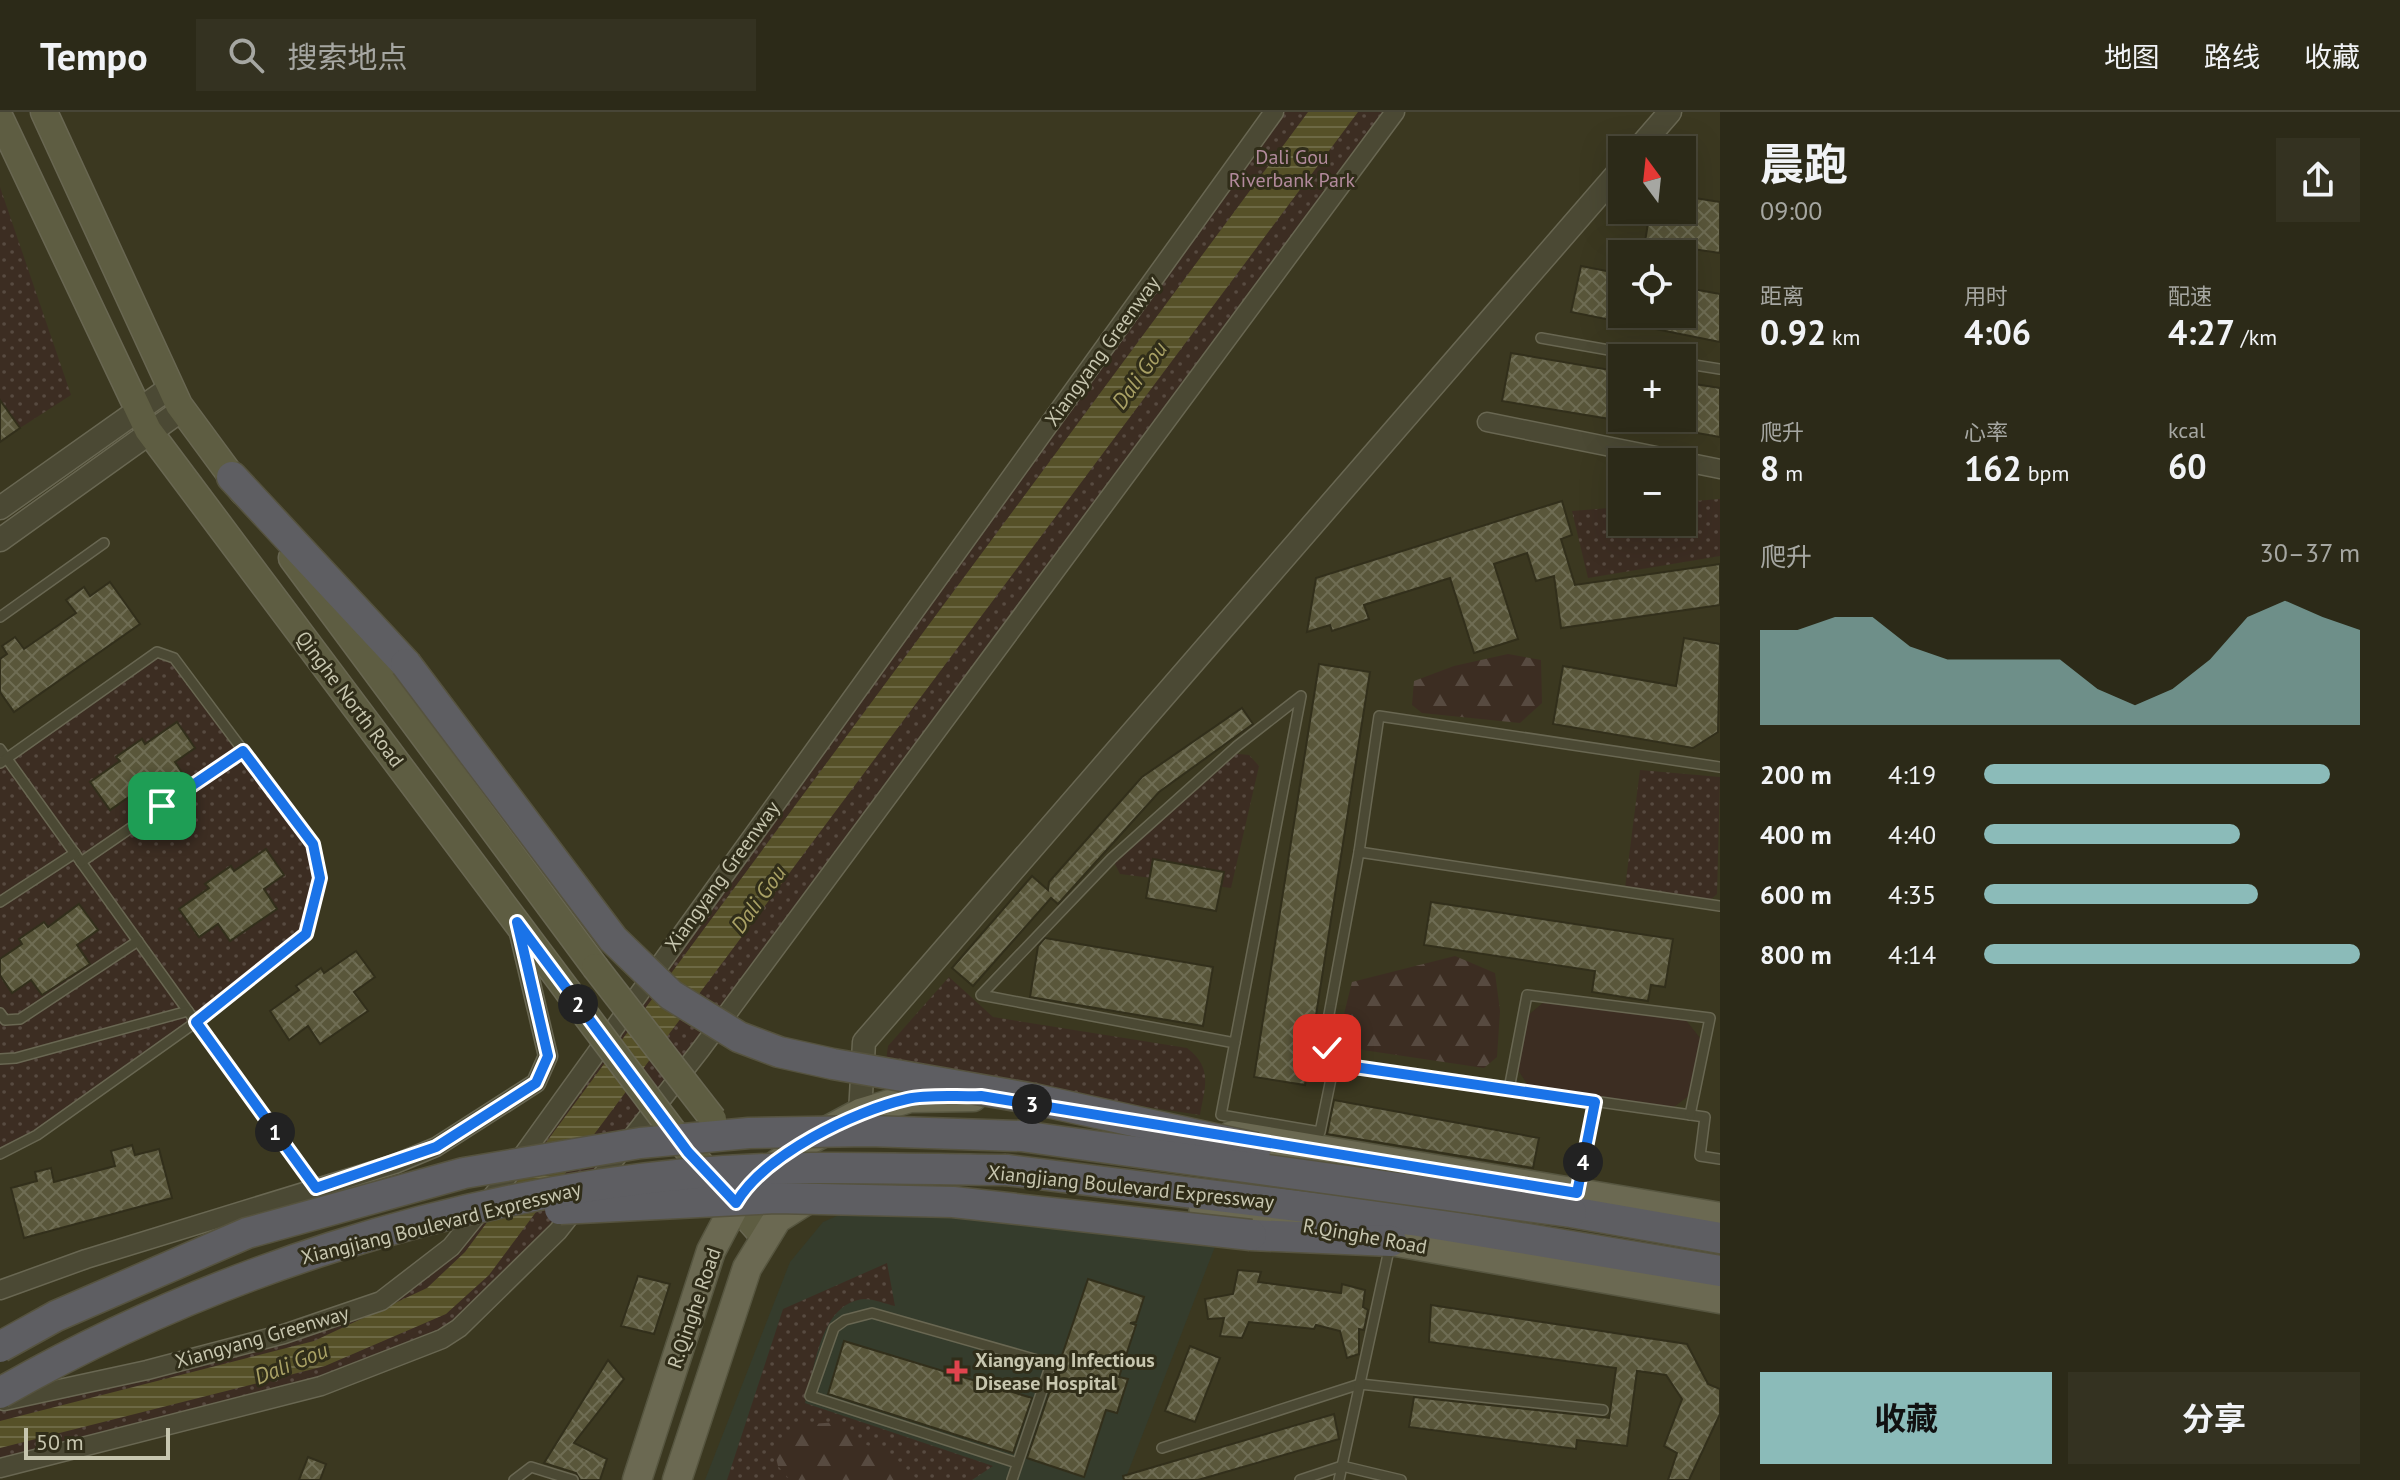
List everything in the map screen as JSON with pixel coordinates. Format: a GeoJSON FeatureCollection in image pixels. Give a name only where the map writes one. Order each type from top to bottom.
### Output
{"type":"FeatureCollection","features":[{"type":"Feature","properties":{"kind":"highway"},"geometry":{"type":"LineString","coordinates":[[232,477],[406,664],[613,939],[671,995],[739,1037],[779,1052],[1034,1099],[1217,1142],[1574,1203]]}},
{"type":"Feature","properties":{"kind":"highway","name":"Xiangjiang Boulevard Expressway"},"geometry":{"type":"LineString","coordinates":[[0,1347],[56,1316],[247,1233],[464,1173],[640,1143],[749,1133],[869,1131],[1021,1136],[1574,1203],[1720,1238]]}},
{"type":"Feature","properties":{"kind":"highway","name":"Xiangjiang Boulevard Expressway"},"geometry":{"type":"LineString","coordinates":[[0,1393],[70,1353],[266,1269],[318,1252],[564,1190],[687,1174],[847,1168],[1006,1170],[1412,1220],[1720,1271]]}},
{"type":"Feature","properties":{"kind":"highway"},"geometry":{"type":"LineString","coordinates":[[318,1252],[565,1208],[776,1198],[953,1202],[1251,1235],[1391,1241]]}},
{"type":"Feature","properties":{"kind":"main road","name":"Qinghe North Road"},"geometry":{"type":"LineString","coordinates":[[44,112],[177,398],[232,477],[595,967],[713,1119],[765,1171],[804,1199]]}},
{"type":"Feature","properties":{"kind":"main road","name":"Qinghe North Road"},"geometry":{"type":"LineString","coordinates":[[0,118],[144,421],[681,1142],[765,1238]]}},
{"type":"Feature","properties":{"kind":"main road","name":"R.Qinghe Road"},"geometry":{"type":"LineString","coordinates":[[637,1480],[711,1251],[736,1203],[765,1171],[804,1143],[860,1113],[910,1098],[981,1096],[1574,1203],[1720,1217]]}},
{"type":"Feature","properties":{"kind":"main road","name":"R.Qinghe Road"},"geometry":{"type":"LineString","coordinates":[[677,1480],[747,1268],[777,1219],[804,1199],[845,1176],[884,1164],[927,1164],[1094,1188],[1720,1299]]}},
{"type":"Feature","properties":{"kind":"street","name":"Xiangyang Greenway"},"geometry":{"type":"LineString","coordinates":[[0,1402],[147,1370],[284,1334],[381,1301],[451,1247],[502,1184],[1274,112]]}},
{"type":"Feature","properties":{"kind":"street"},"geometry":{"type":"LineString","coordinates":[[0,1468],[321,1386],[442,1339],[459,1328],[558,1231],[701,1049],[1395,112]]}},
{"type":"Feature","properties":{"kind":"street"},"geometry":{"type":"LineString","coordinates":[[1649,136],[1670,112]]}},
{"type":"Feature","properties":{"kind":"street"},"geometry":{"type":"LineString","coordinates":[[860,1113],[864,1042],[1608,184]]}},
{"type":"Feature","properties":{"kind":"street"},"geometry":{"type":"LineString","coordinates":[[0,508],[177,398]]}},
{"type":"Feature","properties":{"kind":"street"},"geometry":{"type":"LineString","coordinates":[[0,540],[144,421]]}},
{"type":"Feature","properties":{"kind":"street"},"geometry":{"type":"LineString","coordinates":[[1487,422],[1720,469]]}},
{"type":"Feature","properties":{"kind":"street"},"geometry":{"type":"LineString","coordinates":[[0,1290],[86,1259],[316,1188],[436,1147],[536,1083],[548,1056],[517,922]]}},
{"type":"Feature","properties":{"kind":"lane"},"geometry":{"type":"LineString","coordinates":[[1541,338],[1608,350]]}},
{"type":"Feature","properties":{"kind":"lane"},"geometry":{"type":"LineString","coordinates":[[1696,365],[1720,369]]}},
{"type":"Feature","properties":{"kind":"lane"},"geometry":{"type":"LineString","coordinates":[[0,617],[104,543]]}},
{"type":"Feature","properties":{"kind":"lane"},"geometry":{"type":"LineString","coordinates":[[0,1154],[37,1135],[196,1022],[306,934],[320,878],[313,844],[174,658],[157,652],[3,760]]}},
{"type":"Feature","properties":{"kind":"lane"},"geometry":{"type":"LineString","coordinates":[[1235,1043],[981,995],[1112,858],[1237,746],[1301,696],[1235,1043],[1221,1115],[1320,1132],[1334,1064],[1325,1036],[1359,852],[1379,716],[1720,767]]}},
{"type":"Feature","properties":{"kind":"lane"},"geometry":{"type":"LineString","coordinates":[[0,749],[3,760],[75,853],[316,1188]]}},
{"type":"Feature","properties":{"kind":"lane"},"geometry":{"type":"LineString","coordinates":[[81,862],[243,751]]}},
{"type":"Feature","properties":{"kind":"lane"},"geometry":{"type":"LineString","coordinates":[[1359,852],[1720,906]]}},
{"type":"Feature","properties":{"kind":"lane"},"geometry":{"type":"LineString","coordinates":[[0,902],[75,853]]}},
{"type":"Feature","properties":{"kind":"lane"},"geometry":{"type":"LineString","coordinates":[[0,1013],[5,1020],[20,1019],[138,941]]}},
{"type":"Feature","properties":{"kind":"lane"},"geometry":{"type":"LineString","coordinates":[[1509,1089],[1527,995],[1710,1018],[1690,1115]]}},
{"type":"Feature","properties":{"kind":"lane"},"geometry":{"type":"LineString","coordinates":[[0,1059],[16,1058],[188,1011]]}},
{"type":"Feature","properties":{"kind":"lane"},"geometry":{"type":"LineString","coordinates":[[1334,1064],[1705,1117],[1700,1156],[1720,1159]]}},
{"type":"Feature","properties":{"kind":"lane"},"geometry":{"type":"LineString","coordinates":[[1574,1203],[1595,1102]]}},
{"type":"Feature","properties":{"kind":"lane"},"geometry":{"type":"LineString","coordinates":[[1339,1480],[1391,1241]]}},
{"type":"Feature","properties":{"kind":"lane"},"geometry":{"type":"LineString","coordinates":[[1012,1480],[1051,1364],[872,1313],[845,1320],[834,1328],[810,1396],[1017,1463]]}},
{"type":"Feature","properties":{"kind":"lane"},"geometry":{"type":"LineString","coordinates":[[1162,1448],[1360,1384],[1603,1410]]}},
{"type":"Feature","properties":{"kind":"lane"},"geometry":{"type":"LineString","coordinates":[[1300,1480],[1342,1466],[1401,1480]]}},
{"type":"Feature","properties":{"kind":"lane"},"geometry":{"type":"LineString","coordinates":[[514,1480],[531,1467],[573,1480]]}},
{"type":"Feature","properties":{"kind":"shaded area","name":"Xiangyang Infectious Disease Hospital"},"geometry":{"type":"Polygon","coordinates":[[[883,1196],[1221,1231],[1125,1480],[705,1480],[790,1262],[823,1222],[883,1196]]]}},
{"type":"Feature","properties":{"kind":"green space","name":"Dali Gou Riverbank Park"},"geometry":{"type":"Polygon","coordinates":[[[1274,112],[1394,112],[558,1231],[459,1328],[321,1386],[0,1470],[0,1402],[381,1301],[451,1247],[1274,112]]]}},
{"type":"Feature","properties":{"kind":"green space"},"geometry":{"type":"Polygon","coordinates":[[[0,187],[71,395],[20,428],[0,400],[0,187]]]}},
{"type":"Feature","properties":{"kind":"green space"},"geometry":{"type":"Polygon","coordinates":[[[1720,499],[1720,556],[1588,578],[1572,511],[1608,508],[1608,536],[1696,536],[1696,501],[1720,499]]]}},
{"type":"Feature","properties":{"kind":"green space"},"geometry":{"type":"Polygon","coordinates":[[[157,652],[174,658],[313,844],[320,878],[306,934],[37,1135],[0,1154],[0,763],[157,652]]]}},
{"type":"Feature","properties":{"kind":"green space"},"geometry":{"type":"Polygon","coordinates":[[[1508,654],[1541,660],[1542,703],[1520,723],[1422,713],[1412,705],[1414,681],[1454,666],[1508,654]]]}},
{"type":"Feature","properties":{"kind":"green space"},"geometry":{"type":"Polygon","coordinates":[[[1229,753],[1249,755],[1259,766],[1231,888],[1120,874],[1112,858],[1229,753]]]}},
{"type":"Feature","properties":{"kind":"green space"},"geometry":{"type":"Polygon","coordinates":[[[1640,770],[1720,777],[1717,894],[1710,900],[1625,888],[1640,770]]]}},
{"type":"Feature","properties":{"kind":"green space"},"geometry":{"type":"Polygon","coordinates":[[[1455,956],[1495,973],[1500,1011],[1497,1057],[1484,1068],[1363,1050],[1344,1041],[1344,1014],[1352,982],[1455,956]]]}},
{"type":"Feature","properties":{"kind":"green space"},"geometry":{"type":"Polygon","coordinates":[[[949,977],[993,1017],[1187,1048],[1204,1070],[1205,1086],[1200,1115],[885,1068],[888,1046],[949,977]]]}},
{"type":"Feature","properties":{"kind":"green space"},"geometry":{"type":"Polygon","coordinates":[[[1549,998],[1681,1014],[1704,1043],[1694,1092],[1667,1112],[1533,1093],[1514,1064],[1522,1020],[1549,998]]]}},
{"type":"Feature","properties":{"kind":"green space"},"geometry":{"type":"Polygon","coordinates":[[[887,1263],[895,1306],[864,1299],[849,1303],[838,1312],[822,1339],[805,1403],[993,1466],[972,1480],[727,1480],[783,1309],[887,1263]]]}},
{"type":"Feature","properties":{"kind":"green space"},"geometry":{"type":"Polygon","coordinates":[[[838,1422],[857,1441],[893,1456],[918,1480],[790,1480],[778,1466],[774,1450],[798,1425],[838,1422]]]}},
{"type":"Feature","properties":{"kind":"water","name":"Dali Gou"},"geometry":{"type":"Polygon","coordinates":[[[1308,112],[1358,112],[489,1275],[446,1314],[325,1366],[0,1448],[0,1421],[314,1341],[427,1288],[465,1252],[1308,112]]]}},
{"type":"Feature","properties":{"kind":"building"},"geometry":{"type":"Polygon","coordinates":[[[1696,198],[1720,202],[1720,253],[1696,249],[1696,240],[1645,240],[1648,224],[1696,224],[1696,198]]]}},
{"type":"Feature","properties":{"kind":"building"},"geometry":{"type":"Polygon","coordinates":[[[1581,266],[1608,271],[1608,319],[1571,312],[1581,266]]]}},
{"type":"Feature","properties":{"kind":"building"},"geometry":{"type":"Polygon","coordinates":[[[1696,290],[1720,294],[1720,342],[1650,328],[1696,328],[1696,290]]]}},
{"type":"Feature","properties":{"kind":"building"},"geometry":{"type":"Polygon","coordinates":[[[1511,353],[1608,370],[1608,419],[1502,401],[1511,353]]]}},
{"type":"Feature","properties":{"kind":"building"},"geometry":{"type":"Polygon","coordinates":[[[1696,384],[1720,388],[1720,437],[1691,432],[1696,432],[1696,384]]]}},
{"type":"Feature","properties":{"kind":"building"},"geometry":{"type":"Polygon","coordinates":[[[0,400],[20,428],[0,442],[0,400]]]}},
{"type":"Feature","properties":{"kind":"building"},"geometry":{"type":"Polygon","coordinates":[[[1562,501],[1572,535],[1561,539],[1575,585],[1720,564],[1720,605],[1561,628],[1554,576],[1536,581],[1527,553],[1494,564],[1518,639],[1474,653],[1450,578],[1364,605],[1369,619],[1332,631],[1330,625],[1307,632],[1316,578],[1562,501]]]}},
{"type":"Feature","properties":{"kind":"building"},"geometry":{"type":"Polygon","coordinates":[[[110,582],[140,624],[14,712],[0,692],[0,659],[7,654],[2,646],[15,637],[24,649],[76,613],[66,600],[84,587],[90,596],[110,582]]]}},
{"type":"Feature","properties":{"kind":"building"},"geometry":{"type":"Polygon","coordinates":[[[1684,638],[1720,644],[1718,732],[1693,748],[1553,724],[1563,666],[1676,686],[1684,638]]]}},
{"type":"Feature","properties":{"kind":"building"},"geometry":{"type":"Polygon","coordinates":[[[1319,664],[1370,672],[1305,1085],[1254,1077],[1319,664]]]}},
{"type":"Feature","properties":{"kind":"building"},"geometry":{"type":"Polygon","coordinates":[[[1242,708],[1253,724],[1159,792],[1058,904],[1051,898],[973,986],[952,968],[1032,876],[1048,890],[1049,882],[1142,777],[1242,708]]]}},
{"type":"Feature","properties":{"kind":"building"},"geometry":{"type":"Polygon","coordinates":[[[177,722],[195,748],[175,762],[187,780],[140,813],[129,797],[110,810],[90,782],[120,761],[116,757],[142,739],[145,744],[177,722]]]}},
{"type":"Feature","properties":{"kind":"building"},"geometry":{"type":"Polygon","coordinates":[[[266,849],[284,875],[264,889],[277,909],[230,941],[218,924],[199,937],[179,909],[209,888],[205,884],[231,866],[234,871],[266,849]]]}},
{"type":"Feature","properties":{"kind":"building"},"geometry":{"type":"Polygon","coordinates":[[[1153,859],[1224,872],[1216,911],[1146,898],[1153,859]]]}},
{"type":"Feature","properties":{"kind":"building"},"geometry":{"type":"Polygon","coordinates":[[[1431,902],[1673,939],[1665,987],[1651,985],[1648,1001],[1592,992],[1595,971],[1424,945],[1431,902]]]}},
{"type":"Feature","properties":{"kind":"building"},"geometry":{"type":"Polygon","coordinates":[[[79,904],[98,930],[77,945],[90,964],[42,995],[31,980],[12,993],[0,975],[0,959],[22,944],[19,939],[44,922],[48,927],[79,904]]]}},
{"type":"Feature","properties":{"kind":"building"},"geometry":{"type":"Polygon","coordinates":[[[1045,938],[1213,967],[1203,1026],[1030,997],[1038,946],[1045,938]]]}},
{"type":"Feature","properties":{"kind":"building"},"geometry":{"type":"Polygon","coordinates":[[[356,951],[375,977],[354,992],[368,1011],[320,1044],[308,1026],[289,1040],[270,1011],[299,990],[296,986],[321,968],[324,973],[356,951]]]}},
{"type":"Feature","properties":{"kind":"building"},"geometry":{"type":"Polygon","coordinates":[[[1334,1100],[1539,1138],[1533,1168],[1327,1134],[1334,1100]]]}},
{"type":"Feature","properties":{"kind":"building"},"geometry":{"type":"Polygon","coordinates":[[[132,1145],[135,1155],[159,1149],[172,1198],[24,1238],[11,1188],[37,1181],[35,1172],[51,1168],[54,1182],[115,1166],[111,1151],[132,1145]]]}},
{"type":"Feature","properties":{"kind":"building"},"geometry":{"type":"Polygon","coordinates":[[[1238,1270],[1261,1272],[1258,1282],[1341,1293],[1342,1284],[1365,1290],[1363,1307],[1368,1310],[1364,1330],[1359,1329],[1359,1354],[1347,1358],[1340,1331],[1316,1325],[1314,1329],[1249,1322],[1242,1338],[1220,1336],[1224,1318],[1208,1319],[1205,1299],[1233,1294],[1238,1270]]]}},
{"type":"Feature","properties":{"kind":"building"},"geometry":{"type":"Polygon","coordinates":[[[638,1276],[670,1284],[654,1334],[621,1326],[638,1276]]]}},
{"type":"Feature","properties":{"kind":"building"},"geometry":{"type":"Polygon","coordinates":[[[1088,1279],[1144,1297],[1136,1322],[1130,1323],[1136,1325],[1119,1377],[1128,1379],[1117,1413],[1106,1410],[1084,1477],[1027,1458],[1088,1279]]]}},
{"type":"Feature","properties":{"kind":"building"},"geometry":{"type":"Polygon","coordinates":[[[1431,1305],[1687,1344],[1708,1384],[1720,1389],[1720,1414],[1689,1480],[1668,1480],[1677,1453],[1664,1446],[1682,1399],[1666,1375],[1637,1371],[1627,1446],[1577,1440],[1576,1449],[1409,1427],[1414,1397],[1609,1418],[1616,1368],[1429,1342],[1431,1305]]]}},
{"type":"Feature","properties":{"kind":"building"},"geometry":{"type":"Polygon","coordinates":[[[844,1341],[1032,1398],[1013,1453],[828,1394],[844,1341]]]}},
{"type":"Feature","properties":{"kind":"building"},"geometry":{"type":"Polygon","coordinates":[[[1190,1346],[1220,1358],[1195,1422],[1165,1411],[1190,1346]]]}},
{"type":"Feature","properties":{"kind":"building"},"geometry":{"type":"Polygon","coordinates":[[[608,1360],[624,1379],[574,1443],[607,1459],[600,1480],[580,1480],[576,1473],[544,1463],[608,1360]]]}},
{"type":"Feature","properties":{"kind":"building"},"geometry":{"type":"Polygon","coordinates":[[[1334,1414],[1339,1439],[1198,1480],[1124,1480],[1123,1476],[1334,1414]]]}},
{"type":"Feature","properties":{"kind":"building"},"geometry":{"type":"Polygon","coordinates":[[[308,1457],[326,1464],[320,1480],[299,1480],[308,1457]]]}},
{"type":"Feature","properties":{"kind":"place","name":"Xiangyang Infectious Disease Hospital"},"geometry":{"type":"Point","coordinates":[957,1371]}},
{"type":"Feature","properties":{"kind":"route"},"geometry":{"type":"LineString","coordinates":[[162,806],[243,751],[313,844],[320,878],[306,934],[196,1022],[316,1188],[395,1164],[436,1147],[536,1083],[548,1056],[517,922],[688,1152],[736,1203],[742,1192],[765,1171],[804,1143],[860,1113],[910,1098],[981,1096],[1577,1193],[1595,1102],[1334,1064],[1327,1048]]}}]}
